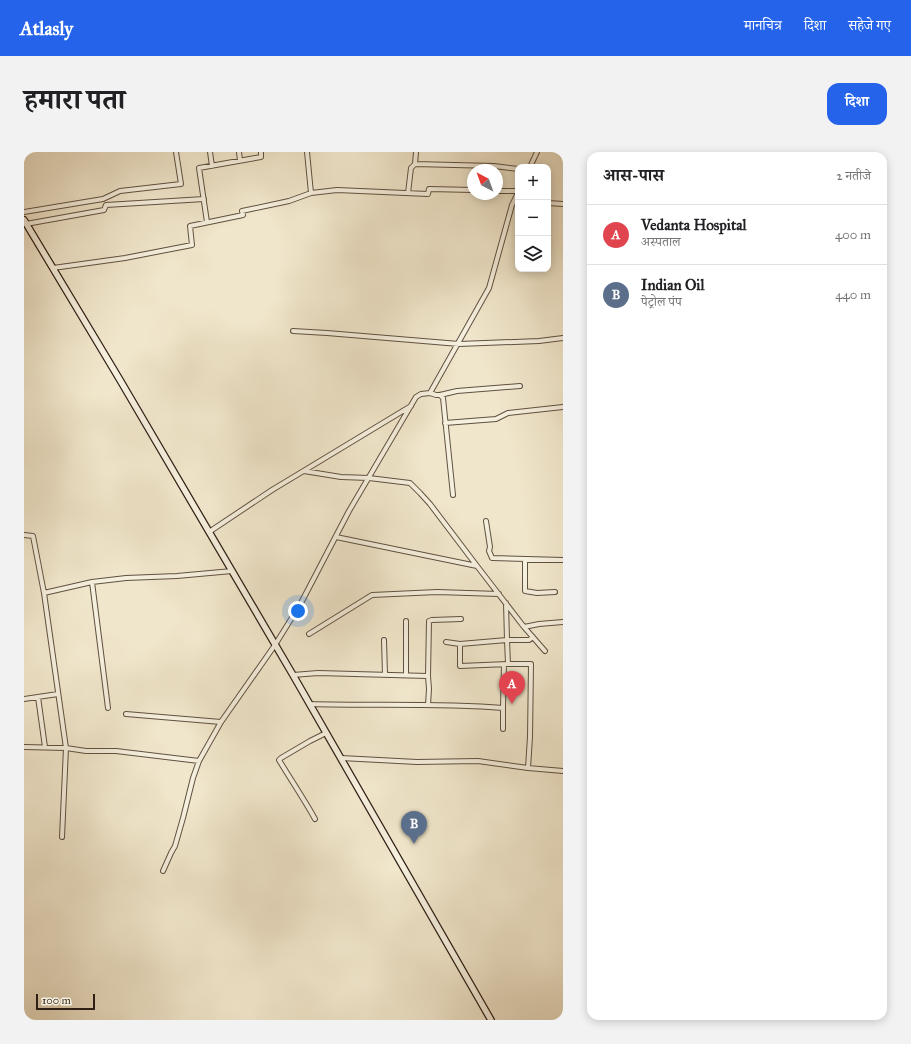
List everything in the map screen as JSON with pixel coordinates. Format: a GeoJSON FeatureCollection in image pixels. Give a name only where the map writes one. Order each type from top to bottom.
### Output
{"type":"FeatureCollection","features":[{"type":"Feature","properties":{"kind":"main road"},"geometry":{"type":"LineString","coordinates":[[26,226],[120,380],[293,675],[491,1020]]}},
{"type":"Feature","properties":{"kind":"street"},"geometry":{"type":"LineString","coordinates":[[24,212],[103,199],[120,190],[181,184],[176,152]]}},
{"type":"Feature","properties":{"kind":"street"},"geometry":{"type":"LineString","coordinates":[[210,152],[212,166]]}},
{"type":"Feature","properties":{"kind":"street"},"geometry":{"type":"LineString","coordinates":[[239,152],[240,161]]}},
{"type":"Feature","properties":{"kind":"street"},"geometry":{"type":"LineString","coordinates":[[207,222],[199,168],[261,157],[261,152]]}},
{"type":"Feature","properties":{"kind":"street"},"geometry":{"type":"LineString","coordinates":[[307,152],[311,193]]}},
{"type":"Feature","properties":{"kind":"street"},"geometry":{"type":"LineString","coordinates":[[408,193],[411,168],[415,164],[416,152]]}},
{"type":"Feature","properties":{"kind":"street"},"geometry":{"type":"LineString","coordinates":[[531,164],[537,152]]}},
{"type":"Feature","properties":{"kind":"street"},"geometry":{"type":"LineString","coordinates":[[415,164],[494,166],[515,169]]}},
{"type":"Feature","properties":{"kind":"street"},"geometry":{"type":"LineString","coordinates":[[53,268],[125,258],[192,245],[190,226],[242,215],[242,211],[289,201],[311,193],[337,190],[428,194],[429,189],[467,190]]}},
{"type":"Feature","properties":{"kind":"street"},"geometry":{"type":"LineString","coordinates":[[503,191],[515,192]]}},
{"type":"Feature","properties":{"kind":"street"},"geometry":{"type":"LineString","coordinates":[[26,226],[104,210],[106,205],[204,199]]}},
{"type":"Feature","properties":{"kind":"street"},"geometry":{"type":"LineString","coordinates":[[551,203],[563,204]]}},
{"type":"Feature","properties":{"kind":"street"},"geometry":{"type":"LineString","coordinates":[[430,393],[489,288],[492,274],[515,204]]}},
{"type":"Feature","properties":{"kind":"street"},"geometry":{"type":"LineString","coordinates":[[293,331],[458,344],[539,341],[563,338]]}},
{"type":"Feature","properties":{"kind":"street"},"geometry":{"type":"LineString","coordinates":[[163,871],[175,846],[199,761],[221,722],[275,645],[301,603],[349,510],[416,397],[422,394],[430,393],[440,395],[457,391],[520,386]]}},
{"type":"Feature","properties":{"kind":"street"},"geometry":{"type":"LineString","coordinates":[[440,395],[443,398],[453,495]]}},
{"type":"Feature","properties":{"kind":"street"},"geometry":{"type":"LineString","coordinates":[[209,532],[272,490],[411,406]]}},
{"type":"Feature","properties":{"kind":"street"},"geometry":{"type":"LineString","coordinates":[[445,423],[496,419],[508,413],[563,407]]}},
{"type":"Feature","properties":{"kind":"street"},"geometry":{"type":"LineString","coordinates":[[304,471],[341,477],[369,478],[410,483],[430,504],[498,594],[545,651]]}},
{"type":"Feature","properties":{"kind":"street"},"geometry":{"type":"LineString","coordinates":[[486,521],[490,547],[488,551],[492,558],[563,560]]}},
{"type":"Feature","properties":{"kind":"street"},"geometry":{"type":"LineString","coordinates":[[24,535],[33,536],[44,593],[66,748],[62,837]]}},
{"type":"Feature","properties":{"kind":"street"},"geometry":{"type":"LineString","coordinates":[[336,537],[477,566]]}},
{"type":"Feature","properties":{"kind":"street"},"geometry":{"type":"LineString","coordinates":[[525,559],[525,591],[556,592]]}},
{"type":"Feature","properties":{"kind":"street"},"geometry":{"type":"LineString","coordinates":[[44,593],[92,582],[126,578],[177,576],[232,571]]}},
{"type":"Feature","properties":{"kind":"street"},"geometry":{"type":"LineString","coordinates":[[92,582],[108,708]]}},
{"type":"Feature","properties":{"kind":"street"},"geometry":{"type":"LineString","coordinates":[[309,634],[372,595],[437,592],[498,594]]}},
{"type":"Feature","properties":{"kind":"street"},"geometry":{"type":"LineString","coordinates":[[503,729],[507,640],[506,603]]}},
{"type":"Feature","properties":{"kind":"street"},"geometry":{"type":"LineString","coordinates":[[428,705],[429,621],[461,619]]}},
{"type":"Feature","properties":{"kind":"street"},"geometry":{"type":"LineString","coordinates":[[406,621],[406,674]]}},
{"type":"Feature","properties":{"kind":"street"},"geometry":{"type":"LineString","coordinates":[[524,627],[563,622]]}},
{"type":"Feature","properties":{"kind":"street"},"geometry":{"type":"LineString","coordinates":[[446,642],[460,644],[507,640],[529,640],[533,637]]}},
{"type":"Feature","properties":{"kind":"street"},"geometry":{"type":"LineString","coordinates":[[384,640],[385,675]]}},
{"type":"Feature","properties":{"kind":"street"},"geometry":{"type":"LineString","coordinates":[[460,644],[460,666],[531,664],[528,768]]}},
{"type":"Feature","properties":{"kind":"street"},"geometry":{"type":"LineString","coordinates":[[293,675],[318,673],[385,675],[406,674],[428,676]]}},
{"type":"Feature","properties":{"kind":"street"},"geometry":{"type":"LineString","coordinates":[[24,699],[58,694]]}},
{"type":"Feature","properties":{"kind":"street"},"geometry":{"type":"LineString","coordinates":[[38,697],[45,747]]}},
{"type":"Feature","properties":{"kind":"street"},"geometry":{"type":"LineString","coordinates":[[309,704],[428,705],[503,708]]}},
{"type":"Feature","properties":{"kind":"street"},"geometry":{"type":"LineString","coordinates":[[126,714],[221,722]]}},
{"type":"Feature","properties":{"kind":"street"},"geometry":{"type":"LineString","coordinates":[[315,819],[280,760],[310,740],[326,733]]}},
{"type":"Feature","properties":{"kind":"street"},"geometry":{"type":"LineString","coordinates":[[24,747],[66,748],[86,751],[116,751],[199,761]]}},
{"type":"Feature","properties":{"kind":"street"},"geometry":{"type":"LineString","coordinates":[[341,758],[417,762],[478,761],[563,771]]}},
{"type":"Feature","properties":{"kind":"place","name":"Vedanta Hospital"},"geometry":{"type":"Point","coordinates":[512,704]}},
{"type":"Feature","properties":{"kind":"place","name":"Indian Oil"},"geometry":{"type":"Point","coordinates":[414,844]}}]}
